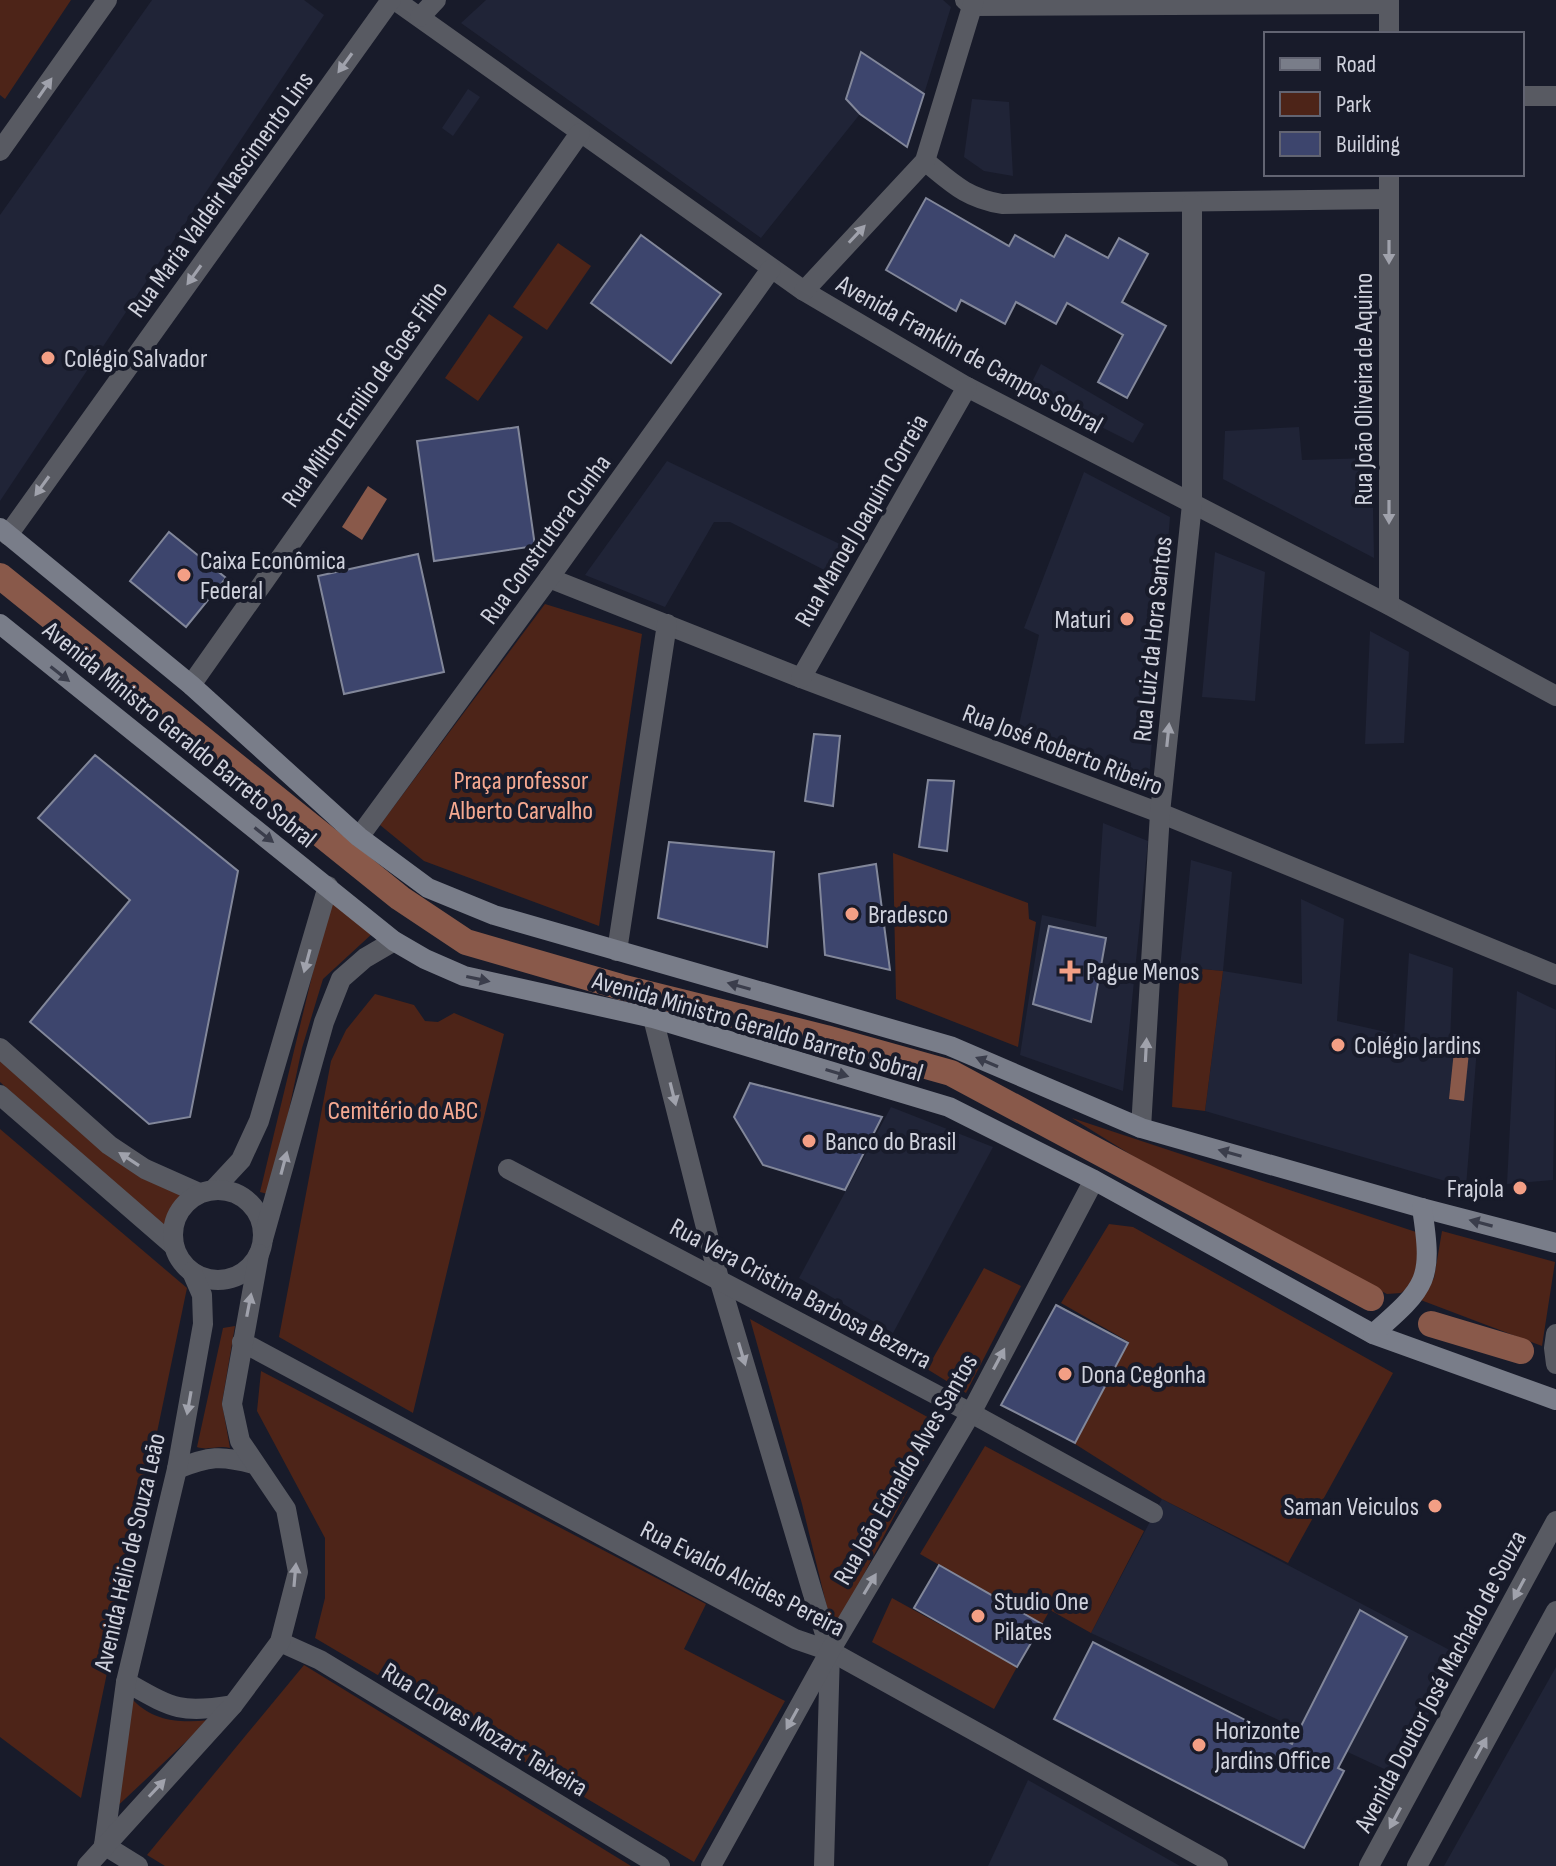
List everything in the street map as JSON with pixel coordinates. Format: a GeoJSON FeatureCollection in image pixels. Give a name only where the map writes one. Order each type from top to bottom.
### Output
{"type":"FeatureCollection","features":[{"type":"Feature","properties":{"kind":"main road","name":"Avenida Ministro Geraldo Barreto Sobral"},"geometry":{"type":"LineString","coordinates":[[4,531],[191,685],[359,837],[428,888],[456,901],[617,951],[950,1046],[1141,1128],[1556,1243]]}},
{"type":"Feature","properties":{"kind":"main road","name":"Avenida Ministro Geraldo Barreto Sobral"},"geometry":{"type":"LineString","coordinates":[[0,624],[394,941],[425,959],[464,976],[653,1018],[949,1107],[1094,1180],[1373,1334],[1556,1400]]}},
{"type":"Feature","properties":{"kind":"main road"},"geometry":{"type":"LineString","coordinates":[[1373,1334],[1409,1300],[1426,1271],[1428,1247],[1422,1208]]}},
{"type":"Feature","properties":{"kind":"street"},"geometry":{"type":"LineString","coordinates":[[0,151],[107,0]]}},
{"type":"Feature","properties":{"kind":"street","name":"Avenida Franklin de Campos Sobral"},"geometry":{"type":"LineString","coordinates":[[393,0],[804,291],[967,387],[1389,605],[1556,696]]}},
{"type":"Feature","properties":{"kind":"street","name":"Rua Maria Valdeir Nascimento Lins"},"geometry":{"type":"LineString","coordinates":[[4,531],[393,0]]}},
{"type":"Feature","properties":{"kind":"street"},"geometry":{"type":"LineString","coordinates":[[420,17],[436,0]]}},
{"type":"Feature","properties":{"kind":"street"},"geometry":{"type":"LineString","coordinates":[[804,291],[925,161],[970,2],[1389,2],[1389,32]]}},
{"type":"Feature","properties":{"kind":"street"},"geometry":{"type":"LineString","coordinates":[[1524,96],[1556,96]]}},
{"type":"Feature","properties":{"kind":"street","name":"Rua Milton Emilio de Goes Filho"},"geometry":{"type":"LineString","coordinates":[[191,685],[580,133]]}},
{"type":"Feature","properties":{"kind":"street"},"geometry":{"type":"LineString","coordinates":[[925,161],[964,193],[981,201],[1002,204],[1389,199]]}},
{"type":"Feature","properties":{"kind":"street","name":"Rua João Oliveira de Aquino"},"geometry":{"type":"LineString","coordinates":[[1389,176],[1389,605]]}},
{"type":"Feature","properties":{"kind":"street","name":"Rua Luiz da Hora Santos"},"geometry":{"type":"LineString","coordinates":[[1141,1128],[1160,813],[1192,504],[1192,203]]}},
{"type":"Feature","properties":{"kind":"street","name":"Rua Construtora Cunha"},"geometry":{"type":"LineString","coordinates":[[359,837],[771,269]]}},
{"type":"Feature","properties":{"kind":"street","name":"Rua Manoel Joaquim Correia"},"geometry":{"type":"LineString","coordinates":[[801,678],[967,387]]}},
{"type":"Feature","properties":{"kind":"street","name":"Rua José Roberto Ribeiro"},"geometry":{"type":"LineString","coordinates":[[549,578],[801,678],[1160,813],[1556,975]]}},
{"type":"Feature","properties":{"kind":"street"},"geometry":{"type":"LineString","coordinates":[[617,951],[667,624]]}},
{"type":"Feature","properties":{"kind":"street"},"geometry":{"type":"LineString","coordinates":[[0,1048],[109,1145],[145,1169],[206,1191],[230,1190],[244,1197],[255,1208],[262,1223],[261,1246],[250,1267],[237,1276],[222,1280],[206,1279],[192,1272],[181,1261],[174,1246],[173,1231],[177,1215],[186,1202],[206,1191],[241,1160],[259,1121],[328,886]]}},
{"type":"Feature","properties":{"kind":"street"},"geometry":{"type":"LineString","coordinates":[[87,1866],[233,1705],[280,1642],[298,1572],[286,1509],[240,1441],[232,1404],[242,1342],[261,1246],[324,1022],[341,979],[365,958],[394,941]]}},
{"type":"Feature","properties":{"kind":"street"},"geometry":{"type":"LineString","coordinates":[[653,1018],[719,1279],[830,1651],[824,1866]]}},
{"type":"Feature","properties":{"kind":"street"},"geometry":{"type":"LineString","coordinates":[[0,1095],[174,1246]]}},
{"type":"Feature","properties":{"kind":"street","name":"Rua Vera Cristina Barbosa Bezerra"},"geometry":{"type":"LineString","coordinates":[[508,1169],[971,1413],[1153,1513]]}},
{"type":"Feature","properties":{"kind":"street","name":"Rua João Ednaldo Alves Santos"},"geometry":{"type":"LineString","coordinates":[[711,1866],[830,1651],[971,1413],[1094,1180]]}},
{"type":"Feature","properties":{"kind":"street","name":"Avenida Hélio de Souza Leão"},"geometry":{"type":"LineString","coordinates":[[104,1845],[126,1682],[177,1469],[203,1324],[202,1295],[192,1272]]}},
{"type":"Feature","properties":{"kind":"street"},"geometry":{"type":"LineString","coordinates":[[1556,1334],[1556,1364]]}},
{"type":"Feature","properties":{"kind":"street","name":"Rua Evaldo Alcides Pereira"},"geometry":{"type":"LineString","coordinates":[[242,1342],[795,1639],[830,1651],[1218,1866]]}},
{"type":"Feature","properties":{"kind":"street"},"geometry":{"type":"LineString","coordinates":[[177,1469],[203,1458],[226,1456],[254,1464]]}},
{"type":"Feature","properties":{"kind":"street","name":"Avenida Doutor José Machado de Souza"},"geometry":{"type":"LineString","coordinates":[[1369,1866],[1556,1521]]}},
{"type":"Feature","properties":{"kind":"street"},"geometry":{"type":"LineString","coordinates":[[1417,1866],[1556,1611]]}},
{"type":"Feature","properties":{"kind":"street","name":"Rua CLoves Mozart Teixeira"},"geometry":{"type":"LineString","coordinates":[[280,1642],[320,1660],[660,1866]]}},
{"type":"Feature","properties":{"kind":"street"},"geometry":{"type":"LineString","coordinates":[[126,1682],[164,1703],[192,1711],[233,1705]]}},
{"type":"Feature","properties":{"kind":"street"},"geometry":{"type":"LineString","coordinates":[[104,1845],[138,1866]]}},
{"type":"Feature","properties":{"kind":"shaded area","name":"Colégio Salvador"},"geometry":{"type":"Polygon","coordinates":[[[152,0],[304,0],[324,15],[0,501],[0,215],[152,0]]]}},
{"type":"Feature","properties":{"kind":"shaded area"},"geometry":{"type":"Polygon","coordinates":[[[486,0],[943,0],[951,7],[924,94],[861,53],[846,99],[860,114],[761,238],[461,23],[486,0]]]}},
{"type":"Feature","properties":{"kind":"shaded area"},"geometry":{"type":"Polygon","coordinates":[[[468,89],[480,97],[453,136],[442,128],[468,89]]]}},
{"type":"Feature","properties":{"kind":"shaded area"},"geometry":{"type":"Polygon","coordinates":[[[972,99],[1009,102],[1013,176],[984,171],[964,157],[972,99]]]}},
{"type":"Feature","properties":{"kind":"shaded area"},"geometry":{"type":"Polygon","coordinates":[[[1041,364],[1144,424],[1133,443],[1028,390],[1041,364]]]}},
{"type":"Feature","properties":{"kind":"shaded area"},"geometry":{"type":"Polygon","coordinates":[[[1299,427],[1302,460],[1372,458],[1374,558],[1223,479],[1225,431],[1299,427]]]}},
{"type":"Feature","properties":{"kind":"shaded area"},"geometry":{"type":"Polygon","coordinates":[[[667,461],[848,548],[836,576],[730,522],[714,522],[665,607],[585,575],[667,461]]]}},
{"type":"Feature","properties":{"kind":"shaded area"},"geometry":{"type":"Polygon","coordinates":[[[1084,472],[1170,517],[1148,791],[1015,743],[1039,635],[1024,628],[1084,472]]]}},
{"type":"Feature","properties":{"kind":"shaded area"},"geometry":{"type":"Polygon","coordinates":[[[368,486],[387,499],[362,540],[342,527],[368,486]]]}},
{"type":"Feature","properties":{"kind":"shaded area"},"geometry":{"type":"Polygon","coordinates":[[[1215,552],[1265,572],[1255,701],[1202,697],[1215,552]]]}},
{"type":"Feature","properties":{"kind":"shaded area"},"geometry":{"type":"Polygon","coordinates":[[[1370,631],[1409,652],[1404,743],[1365,744],[1370,631]]]}},
{"type":"Feature","properties":{"kind":"shaded area"},"geometry":{"type":"Polygon","coordinates":[[[1103,823],[1148,841],[1123,1091],[1020,1055],[1042,915],[1096,927],[1103,823]]]}},
{"type":"Feature","properties":{"kind":"shaded area"},"geometry":{"type":"Polygon","coordinates":[[[1191,860],[1232,872],[1223,971],[1180,967],[1191,860]]]}},
{"type":"Feature","properties":{"kind":"shaded area","name":"Colégio Jardins"},"geometry":{"type":"Polygon","coordinates":[[[1301,899],[1344,919],[1337,1021],[1404,1036],[1409,953],[1453,968],[1450,1042],[1477,1048],[1466,1187],[1205,1111],[1223,971],[1302,984],[1301,899]]]}},
{"type":"Feature","properties":{"kind":"shaded area"},"geometry":{"type":"Polygon","coordinates":[[[1517,991],[1556,1010],[1553,1180],[1507,1184],[1517,991]]]}},
{"type":"Feature","properties":{"kind":"shaded area"},"geometry":{"type":"Polygon","coordinates":[[[1454,1051],[1469,1052],[1464,1101],[1449,1099],[1454,1051]]]}},
{"type":"Feature","properties":{"kind":"shaded area"},"geometry":{"type":"Polygon","coordinates":[[[891,1107],[993,1147],[893,1333],[799,1278],[891,1107]]]}},
{"type":"Feature","properties":{"kind":"shaded area"},"geometry":{"type":"Polygon","coordinates":[[[1162,1499],[1461,1656],[1395,1774],[1091,1633],[1162,1499]]]}},
{"type":"Feature","properties":{"kind":"shaded area"},"geometry":{"type":"Polygon","coordinates":[[[1556,1667],[1556,1866],[1444,1866],[1556,1667]]]}},
{"type":"Feature","properties":{"kind":"shaded area"},"geometry":{"type":"Polygon","coordinates":[[[1028,1780],[1180,1866],[988,1866],[1028,1780]]]}},
{"type":"Feature","properties":{"kind":"green space"},"geometry":{"type":"Polygon","coordinates":[[[0,0],[71,0],[5,99],[0,95],[0,0]]]}},
{"type":"Feature","properties":{"kind":"green space"},"geometry":{"type":"Polygon","coordinates":[[[558,243],[591,266],[547,330],[513,307],[558,243]]]}},
{"type":"Feature","properties":{"kind":"green space"},"geometry":{"type":"Polygon","coordinates":[[[489,314],[523,337],[478,401],[445,378],[489,314]]]}},
{"type":"Feature","properties":{"kind":"green space","name":"Praça professor Alberto Carvalho"},"geometry":{"type":"Polygon","coordinates":[[[545,604],[642,634],[599,926],[424,861],[380,825],[545,604]]]}},
{"type":"Feature","properties":{"kind":"green space"},"geometry":{"type":"Polygon","coordinates":[[[893,853],[1028,903],[1029,919],[1036,922],[1018,1047],[896,999],[893,853]]]}},
{"type":"Feature","properties":{"kind":"green space"},"geometry":{"type":"Polygon","coordinates":[[[331,897],[374,932],[323,979],[302,1048],[271,1195],[260,1192],[331,897]]]}},
{"type":"Feature","properties":{"kind":"green space"},"geometry":{"type":"Polygon","coordinates":[[[1180,967],[1223,971],[1205,1111],[1172,1107],[1180,967]]]}},
{"type":"Feature","properties":{"kind":"green space","name":"Cemitério do ABC"},"geometry":{"type":"Polygon","coordinates":[[[375,994],[414,1005],[425,1021],[438,1022],[454,1013],[504,1034],[413,1413],[279,1337],[331,1061],[346,1030],[375,994]]]}},
{"type":"Feature","properties":{"kind":"green space"},"geometry":{"type":"Polygon","coordinates":[[[0,1057],[187,1190],[168,1230],[0,1082],[0,1057]]]}},
{"type":"Feature","properties":{"kind":"green space"},"geometry":{"type":"Polygon","coordinates":[[[1072,1118],[1422,1234],[1417,1280],[1401,1293],[1387,1294],[1205,1201],[1072,1118]]]}},
{"type":"Feature","properties":{"kind":"green space"},"geometry":{"type":"Polygon","coordinates":[[[0,1129],[187,1288],[81,1798],[0,1737],[0,1129]]]}},
{"type":"Feature","properties":{"kind":"green space"},"geometry":{"type":"Polygon","coordinates":[[[1109,1224],[1133,1227],[1393,1373],[1288,1563],[1162,1499],[1075,1444],[1129,1342],[1061,1303],[1109,1224]]]}},
{"type":"Feature","properties":{"kind":"green space"},"geometry":{"type":"Polygon","coordinates":[[[1442,1231],[1555,1262],[1542,1346],[1418,1299],[1434,1278],[1442,1231]]]}},
{"type":"Feature","properties":{"kind":"green space"},"geometry":{"type":"Polygon","coordinates":[[[984,1268],[1021,1286],[966,1393],[927,1369],[984,1268]]]}},
{"type":"Feature","properties":{"kind":"green space"},"geometry":{"type":"Polygon","coordinates":[[[750,1319],[942,1425],[840,1620],[830,1620],[802,1504],[750,1319]]]}},
{"type":"Feature","properties":{"kind":"green space"},"geometry":{"type":"Polygon","coordinates":[[[235,1326],[222,1403],[230,1448],[197,1447],[223,1328],[235,1326]]]}},
{"type":"Feature","properties":{"kind":"green space"},"geometry":{"type":"Polygon","coordinates":[[[261,1371],[706,1604],[684,1649],[785,1701],[694,1862],[315,1638],[325,1598],[325,1538],[257,1411],[261,1371]]]}},
{"type":"Feature","properties":{"kind":"green space"},"geometry":{"type":"Polygon","coordinates":[[[985,1446],[1144,1531],[1091,1633],[1050,1610],[1042,1624],[920,1554],[985,1446]]]}},
{"type":"Feature","properties":{"kind":"green space"},"geometry":{"type":"Polygon","coordinates":[[[892,1598],[1017,1667],[994,1709],[872,1642],[892,1598]]]}},
{"type":"Feature","properties":{"kind":"green space"},"geometry":{"type":"Polygon","coordinates":[[[304,1665],[631,1866],[165,1866],[147,1855],[304,1665]]]}},
{"type":"Feature","properties":{"kind":"green space"},"geometry":{"type":"Polygon","coordinates":[[[133,1700],[159,1717],[209,1720],[109,1814],[133,1700]]]}},
{"type":"Feature","properties":{"kind":"building"},"geometry":{"type":"Polygon","coordinates":[[[861,52],[924,94],[907,147],[860,114],[846,99],[861,52]]]}},
{"type":"Feature","properties":{"kind":"building"},"geometry":{"type":"Polygon","coordinates":[[[926,198],[1009,246],[1015,235],[1054,257],[1066,235],[1108,258],[1119,238],[1148,254],[1122,302],[1166,326],[1127,398],[1098,382],[1123,335],[1067,303],[1056,324],[1016,302],[1005,324],[961,300],[956,311],[886,270],[926,198]]]}},
{"type":"Feature","properties":{"kind":"building"},"geometry":{"type":"Polygon","coordinates":[[[641,235],[721,294],[671,363],[591,303],[641,235]]]}},
{"type":"Feature","properties":{"kind":"building"},"geometry":{"type":"Polygon","coordinates":[[[518,427],[535,546],[434,561],[417,441],[518,427]]]}},
{"type":"Feature","properties":{"kind":"building"},"geometry":{"type":"Polygon","coordinates":[[[169,532],[226,578],[186,627],[130,581],[169,532]]]}},
{"type":"Feature","properties":{"kind":"building"},"geometry":{"type":"Polygon","coordinates":[[[418,554],[444,672],[344,694],[318,576],[418,554]]]}},
{"type":"Feature","properties":{"kind":"building"},"geometry":{"type":"Polygon","coordinates":[[[814,734],[840,736],[833,806],[805,801],[814,734]]]}},
{"type":"Feature","properties":{"kind":"building"},"geometry":{"type":"Polygon","coordinates":[[[95,755],[238,871],[190,1117],[149,1124],[30,1022],[130,900],[38,818],[95,755]]]}},
{"type":"Feature","properties":{"kind":"building"},"geometry":{"type":"Polygon","coordinates":[[[928,780],[954,781],[947,851],[919,847],[928,780]]]}},
{"type":"Feature","properties":{"kind":"building"},"geometry":{"type":"Polygon","coordinates":[[[669,842],[774,852],[767,947],[658,918],[669,842]]]}},
{"type":"Feature","properties":{"kind":"building","name":"Bradesco"},"geometry":{"type":"Polygon","coordinates":[[[876,864],[890,970],[825,955],[819,874],[876,864]]]}},
{"type":"Feature","properties":{"kind":"building","name":"Pague Menos"},"geometry":{"type":"Polygon","coordinates":[[[1049,926],[1106,938],[1091,1022],[1033,1004],[1049,926]]]}},
{"type":"Feature","properties":{"kind":"building","name":"Banco do Brasil"},"geometry":{"type":"Polygon","coordinates":[[[750,1083],[882,1117],[845,1190],[763,1165],[734,1117],[750,1083]]]}},
{"type":"Feature","properties":{"kind":"building","name":"Dona Cegonha"},"geometry":{"type":"Polygon","coordinates":[[[1056,1305],[1128,1343],[1075,1443],[1001,1405],[1056,1305]]]}},
{"type":"Feature","properties":{"kind":"building","name":"Studio One Pilates"},"geometry":{"type":"Polygon","coordinates":[[[939,1565],[1042,1624],[1017,1667],[914,1608],[939,1565]]]}},
{"type":"Feature","properties":{"kind":"building","name":"Horizonte Jardins Office"},"geometry":{"type":"Polygon","coordinates":[[[1360,1610],[1407,1637],[1338,1768],[1344,1771],[1304,1848],[1054,1719],[1093,1642],[1292,1744],[1360,1610]]]}},
{"type":"Feature","properties":{"kind":"waterway"},"geometry":{"type":"LineString","coordinates":[[0,576],[400,898],[466,942],[621,987],[951,1073],[1371,1298]]}},
{"type":"Feature","properties":{"kind":"waterway"},"geometry":{"type":"LineString","coordinates":[[1431,1324],[1521,1351]]}},
{"type":"Feature","properties":{"kind":"place","name":"Colégio Salvador"},"geometry":{"type":"Point","coordinates":[48,358]}},
{"type":"Feature","properties":{"kind":"place","name":"Caixa Econômica Federal"},"geometry":{"type":"Point","coordinates":[184,575]}},
{"type":"Feature","properties":{"kind":"place","name":"Maturi"},"geometry":{"type":"Point","coordinates":[1127,619]}},
{"type":"Feature","properties":{"kind":"place","name":"Bradesco"},"geometry":{"type":"Point","coordinates":[852,914]}},
{"type":"Feature","properties":{"kind":"place","name":"Pague Menos"},"geometry":{"type":"Point","coordinates":[1070,971]}},
{"type":"Feature","properties":{"kind":"place","name":"Colégio Jardins"},"geometry":{"type":"Point","coordinates":[1338,1045]}},
{"type":"Feature","properties":{"kind":"place","name":"Banco do Brasil"},"geometry":{"type":"Point","coordinates":[809,1141]}},
{"type":"Feature","properties":{"kind":"place","name":"Frajola"},"geometry":{"type":"Point","coordinates":[1520,1188]}},
{"type":"Feature","properties":{"kind":"place","name":"Dona Cegonha"},"geometry":{"type":"Point","coordinates":[1065,1374]}},
{"type":"Feature","properties":{"kind":"place","name":"Saman Veiculos"},"geometry":{"type":"Point","coordinates":[1435,1506]}},
{"type":"Feature","properties":{"kind":"place","name":"Studio One Pilates"},"geometry":{"type":"Point","coordinates":[978,1616]}},
{"type":"Feature","properties":{"kind":"place","name":"Horizonte Jardins Office"},"geometry":{"type":"Point","coordinates":[1199,1745]}}]}
